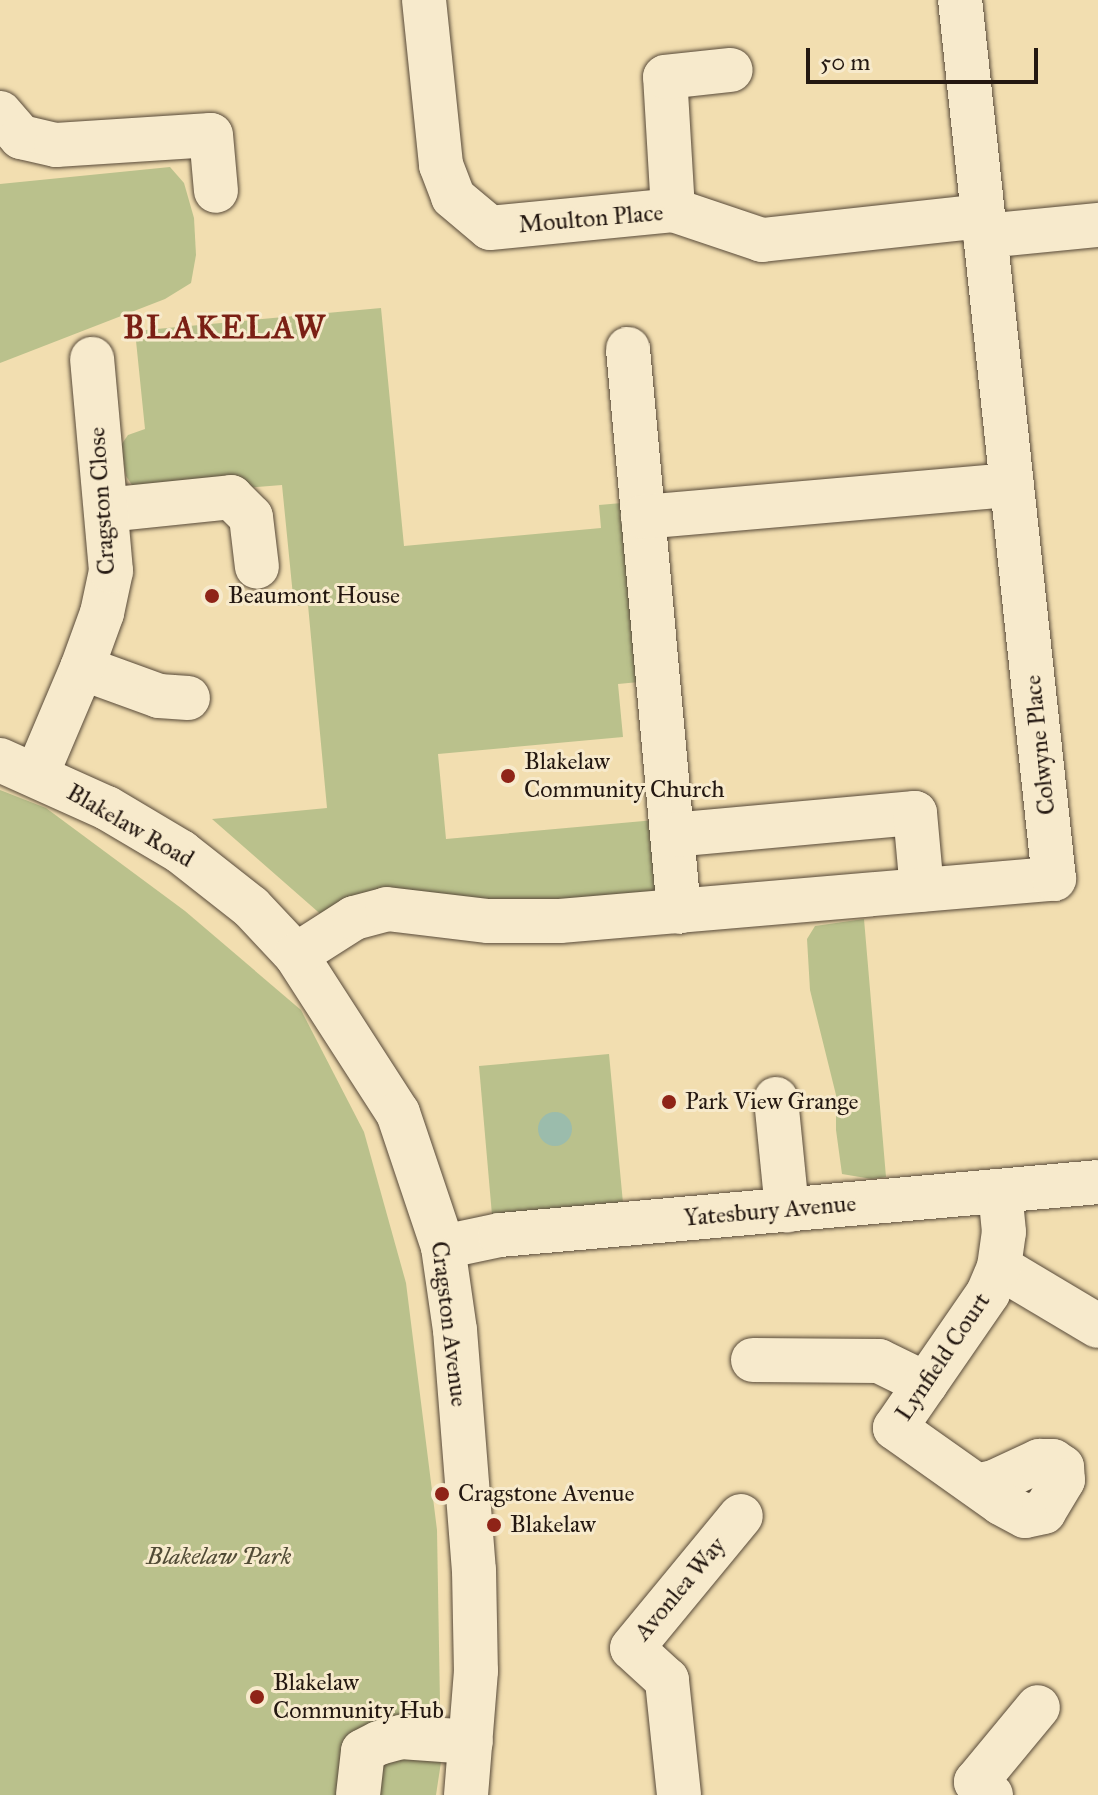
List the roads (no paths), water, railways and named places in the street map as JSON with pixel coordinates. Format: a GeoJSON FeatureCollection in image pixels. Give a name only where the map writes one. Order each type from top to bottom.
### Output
{"type":"FeatureCollection","features":[{"type":"Feature","properties":{"kind":"street","name":"Moulton Place"},"geometry":{"type":"LineString","coordinates":[[424,0],[441,165],[453,197],[490,228],[673,210],[762,240],[984,226],[1098,225]]}},
{"type":"Feature","properties":{"kind":"street"},"geometry":{"type":"LineString","coordinates":[[960,0],[984,226]]}},
{"type":"Feature","properties":{"kind":"street"},"geometry":{"type":"LineString","coordinates":[[673,210],[665,77],[731,70]]}},
{"type":"Feature","properties":{"kind":"street"},"geometry":{"type":"LineString","coordinates":[[0,113],[21,137],[56,145],[211,135],[216,191]]}},
{"type":"Feature","properties":{"kind":"street","name":"Colwyne Place"},"geometry":{"type":"LineString","coordinates":[[296,955],[354,918],[387,909],[488,921],[560,921],[1054,879],[984,226]]}},
{"type":"Feature","properties":{"kind":"street"},"geometry":{"type":"LineString","coordinates":[[628,349],[679,912]]}},
{"type":"Feature","properties":{"kind":"street","name":"Cragston Close"},"geometry":{"type":"LineString","coordinates":[[19,767],[82,668],[102,613],[111,571],[92,359]]}},
{"type":"Feature","properties":{"kind":"street"},"geometry":{"type":"LineString","coordinates":[[643,517],[1012,485]]}},
{"type":"Feature","properties":{"kind":"street"},"geometry":{"type":"LineString","coordinates":[[106,510],[231,497],[251,517],[257,567]]}},
{"type":"Feature","properties":{"kind":"street"},"geometry":{"type":"LineString","coordinates":[[82,668],[159,696],[188,698]]}},
{"type":"Feature","properties":{"kind":"street","name":"Blakelaw Road"},"geometry":{"type":"LineString","coordinates":[[19,767],[107,808],[181,852],[251,907]]}},
{"type":"Feature","properties":{"kind":"street"},"geometry":{"type":"LineString","coordinates":[[672,835],[915,813],[922,890]]}},
{"type":"Feature","properties":{"kind":"street","name":"Cragston Avenue"},"geometry":{"type":"LineString","coordinates":[[251,907],[296,955],[398,1113],[443,1247],[455,1330],[474,1570],[476,1671],[466,1795]]}},
{"type":"Feature","properties":{"kind":"street"},"geometry":{"type":"LineString","coordinates":[[776,1099],[787,1210]]}},
{"type":"Feature","properties":{"kind":"street","name":"Yatesbury Avenue"},"geometry":{"type":"LineString","coordinates":[[443,1247],[500,1235],[1098,1182]]}},
{"type":"Feature","properties":{"kind":"street","name":"Lynfield Court"},"geometry":{"type":"LineString","coordinates":[[979,1485],[895,1428],[978,1311],[999,1267],[1004,1232],[1000,1191]]}},
{"type":"Feature","properties":{"kind":"street"},"geometry":{"type":"LineString","coordinates":[[999,1267],[1095,1322]]}},
{"type":"Feature","properties":{"kind":"street"},"geometry":{"type":"LineString","coordinates":[[753,1360],[873,1360],[887,1363],[926,1384]]}},
{"type":"Feature","properties":{"kind":"street","name":"Avonlea Way"},"geometry":{"type":"LineString","coordinates":[[679,1795],[667,1680],[632,1648],[741,1516]]}},
{"type":"Feature","properties":{"kind":"street"},"geometry":{"type":"LineString","coordinates":[[991,1795],[976,1782],[1038,1707]]}},
{"type":"Feature","properties":{"kind":"street"},"geometry":{"type":"LineString","coordinates":[[358,1795],[363,1751],[379,1743],[401,1737],[471,1742]]}},
{"type":"Feature","properties":{"kind":"place","name":"Beaumont House"},"geometry":{"type":"Point","coordinates":[212,596]}},
{"type":"Feature","properties":{"kind":"place","name":"Blakelaw Community Church"},"geometry":{"type":"Point","coordinates":[508,776]}},
{"type":"Feature","properties":{"kind":"place","name":"Park View Grange"},"geometry":{"type":"Point","coordinates":[669,1102]}},
{"type":"Feature","properties":{"kind":"place","name":"Cragstone Avenue"},"geometry":{"type":"Point","coordinates":[442,1494]}},
{"type":"Feature","properties":{"kind":"place","name":"Blakelaw"},"geometry":{"type":"Point","coordinates":[494,1525]}},
{"type":"Feature","properties":{"kind":"place","name":"Blakelaw Community Hub"},"geometry":{"type":"Point","coordinates":[257,1697]}},
{"type":"Feature","properties":{"kind":"district","name":"BLAKELAW"},"geometry":{"type":"Point","coordinates":[225,328]}},
{"type":"Feature","properties":{"kind":"park label","name":"Blakelaw Park"},"geometry":{"type":"Point","coordinates":[219,1557]}}]}
